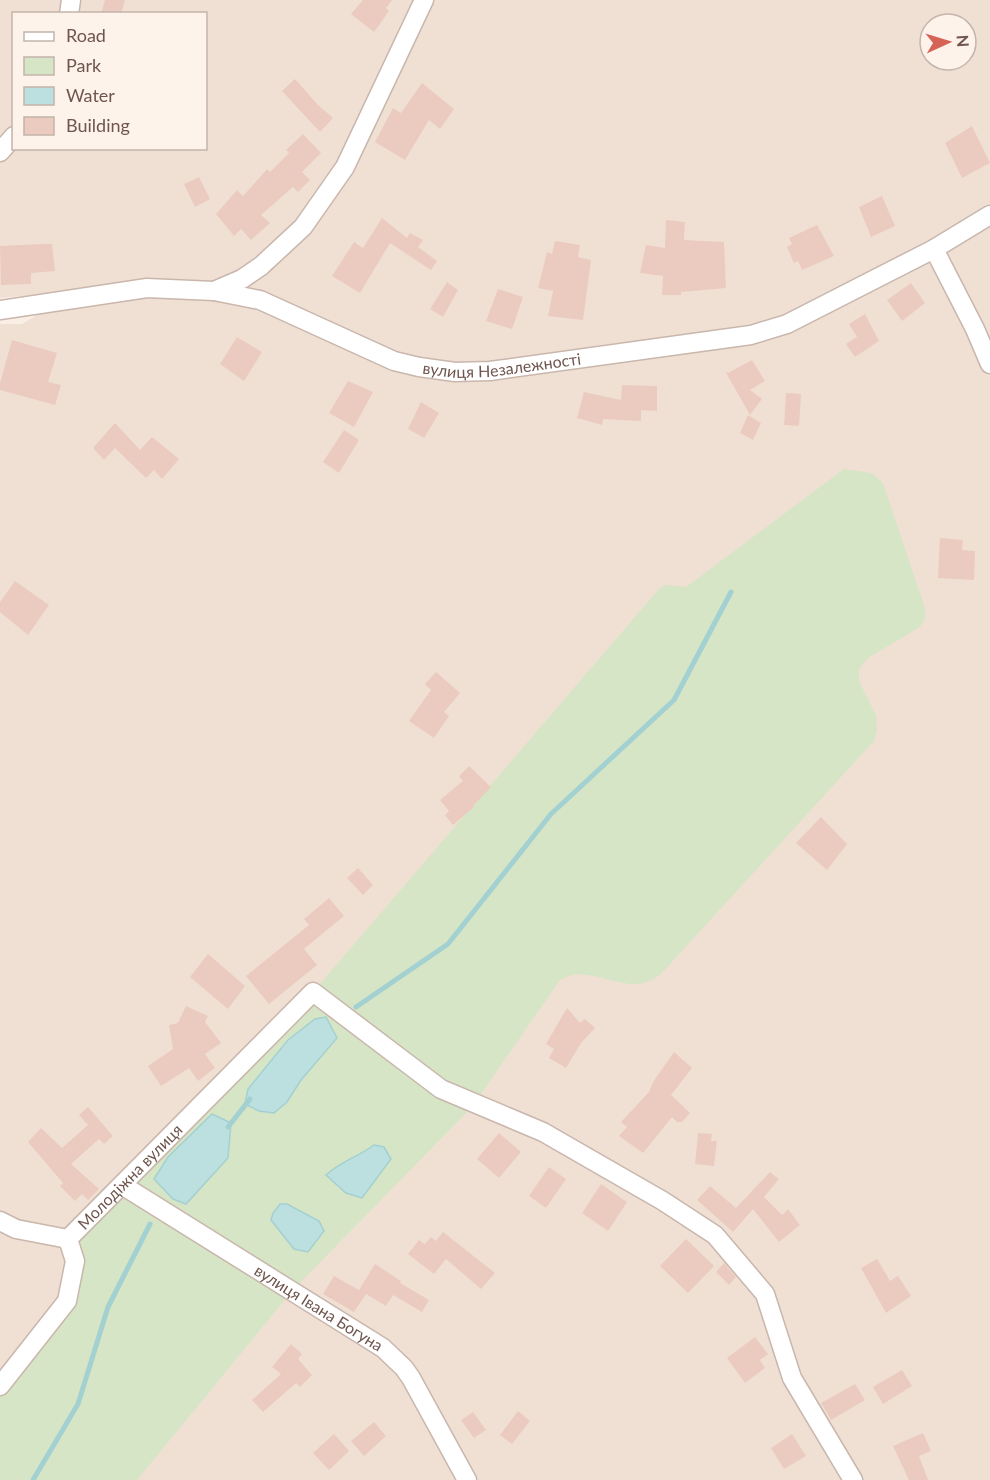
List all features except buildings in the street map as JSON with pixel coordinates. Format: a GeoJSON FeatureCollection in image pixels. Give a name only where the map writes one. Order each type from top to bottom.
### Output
{"type":"FeatureCollection","features":[{"type":"Feature","properties":{"kind":"street"},"geometry":{"type":"LineString","coordinates":[[214,291],[242,279],[261,266],[303,227],[345,167],[424,0]]}},
{"type":"Feature","properties":{"kind":"street"},"geometry":{"type":"LineString","coordinates":[[0,152],[12,138]]}},
{"type":"Feature","properties":{"kind":"street","name":"вулиця Незалежності"},"geometry":{"type":"LineString","coordinates":[[0,310],[147,288],[214,291],[260,300],[394,361],[455,372],[490,371],[751,335],[787,324],[934,249],[990,215]]}},
{"type":"Feature","properties":{"kind":"street"},"geometry":{"type":"LineString","coordinates":[[934,249],[975,329],[990,364]]}},
{"type":"Feature","properties":{"kind":"street","name":"Молодіжна вулиця"},"geometry":{"type":"LineString","coordinates":[[0,1386],[67,1301],[75,1261],[69,1239],[313,992],[441,1089],[543,1132],[663,1201],[715,1235],[765,1294],[792,1378],[853,1480]]}},
{"type":"Feature","properties":{"kind":"street","name":"вулиця Івана Богуна"},"geometry":{"type":"LineString","coordinates":[[122,1185],[383,1348],[411,1378],[467,1480]]}},
{"type":"Feature","properties":{"kind":"street"},"geometry":{"type":"LineString","coordinates":[[0,1221],[16,1229],[69,1239]]}},
{"type":"Feature","properties":{"kind":"shaded area"},"geometry":{"type":"Polygon","coordinates":[[[0,0],[990,0],[990,1480],[0,1480],[0,324],[22,324],[60,301],[45,294],[0,298],[0,0]]]}},
{"type":"Feature","properties":{"kind":"green space"},"geometry":{"type":"Polygon","coordinates":[[[844,469],[872,473],[883,483],[926,616],[920,627],[868,658],[859,669],[859,681],[876,715],[877,730],[874,741],[660,975],[638,984],[588,975],[569,976],[560,980],[472,1107],[292,1291],[137,1480],[0,1480],[0,1386],[67,1301],[68,1239],[313,992],[658,590],[665,585],[686,587],[844,469]]]}},
{"type":"Feature","properties":{"kind":"water"},"geometry":{"type":"Polygon","coordinates":[[[326,1017],[337,1038],[301,1080],[287,1102],[274,1113],[259,1111],[245,1104],[248,1089],[288,1040],[315,1019],[326,1017]]]}},
{"type":"Feature","properties":{"kind":"water"},"geometry":{"type":"Polygon","coordinates":[[[212,1114],[231,1123],[228,1158],[186,1204],[173,1199],[154,1179],[168,1157],[212,1114]]]}},
{"type":"Feature","properties":{"kind":"water"},"geometry":{"type":"Polygon","coordinates":[[[374,1145],[384,1147],[391,1159],[362,1198],[346,1193],[326,1175],[338,1166],[374,1145]]]}},
{"type":"Feature","properties":{"kind":"water"},"geometry":{"type":"Polygon","coordinates":[[[280,1204],[287,1204],[319,1221],[324,1231],[308,1252],[294,1249],[271,1220],[280,1204]]]}},
{"type":"Feature","properties":{"kind":"waterway"},"geometry":{"type":"LineString","coordinates":[[356,1007],[448,944],[551,814],[674,700],[731,592]]}},
{"type":"Feature","properties":{"kind":"waterway"},"geometry":{"type":"LineString","coordinates":[[228,1127],[250,1099]]}},
{"type":"Feature","properties":{"kind":"waterway"},"geometry":{"type":"LineString","coordinates":[[33,1480],[78,1404],[108,1307],[150,1224]]}}]}
